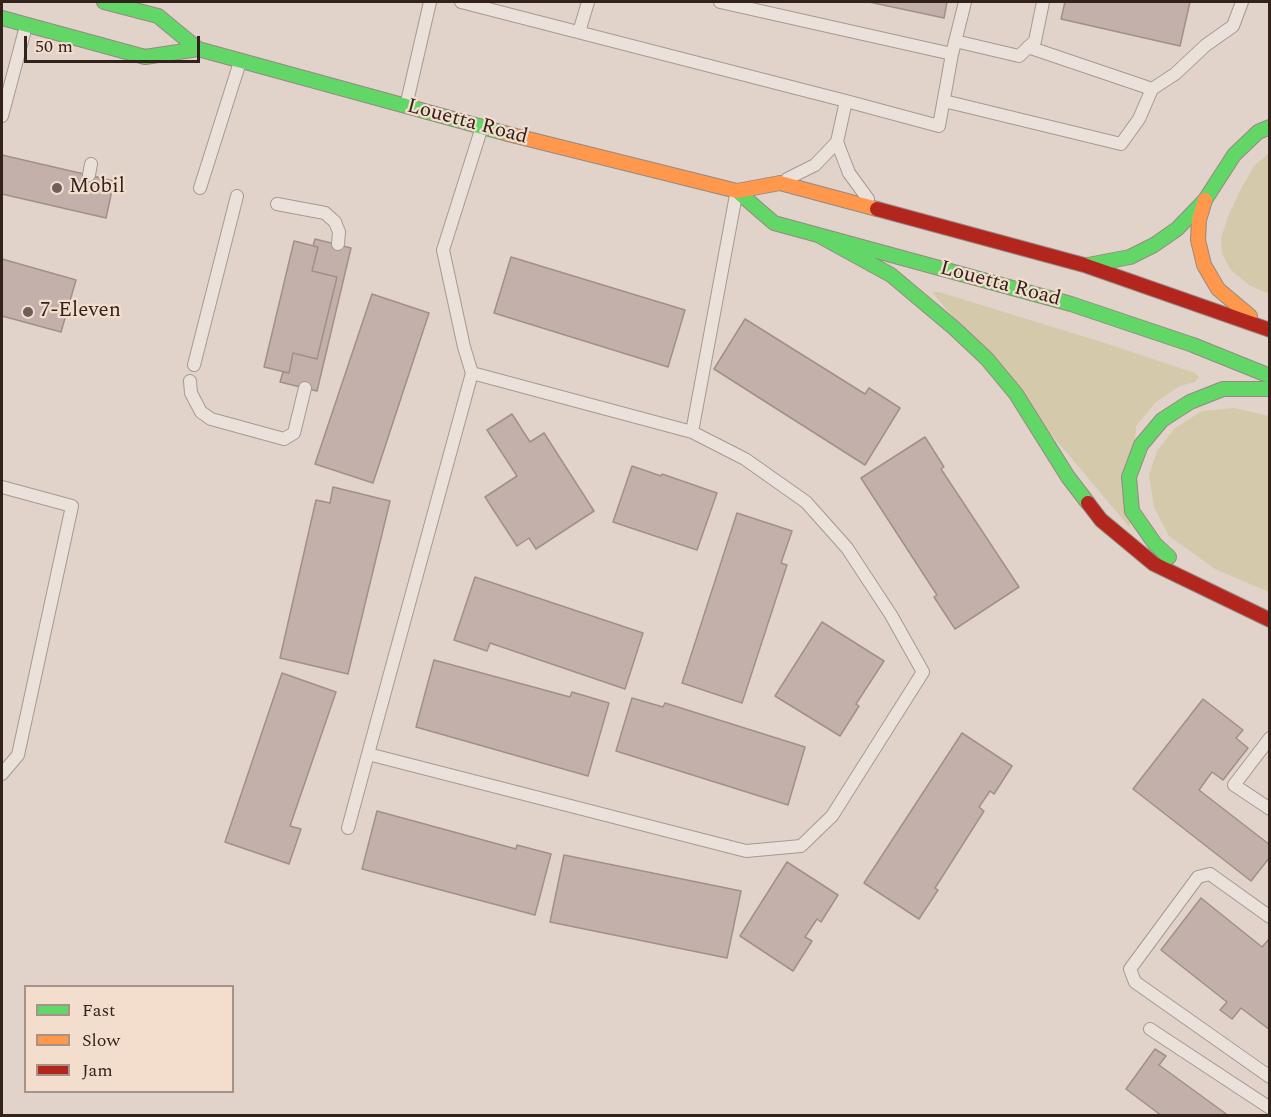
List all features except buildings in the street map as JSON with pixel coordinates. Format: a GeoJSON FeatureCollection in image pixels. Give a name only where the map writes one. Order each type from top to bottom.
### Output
{"type":"FeatureCollection","features":[{"type":"Feature","properties":{"kind":"main road","name":"Louetta Road"},"geometry":{"type":"LineString","coordinates":[[104,2],[158,16],[198,49],[240,61],[482,128],[737,191],[780,183],[874,207],[1084,265],[1267,329]]}},
{"type":"Feature","properties":{"kind":"main road","name":"Louetta Road"},"geometry":{"type":"LineString","coordinates":[[2,18],[145,57],[198,49]]}},
{"type":"Feature","properties":{"kind":"main road"},"geometry":{"type":"LineString","coordinates":[[1084,265],[1130,257],[1154,245],[1177,229],[1205,200],[1234,155],[1258,132],[1269,127]]}},
{"type":"Feature","properties":{"kind":"main road","name":"Louetta Road"},"geometry":{"type":"LineString","coordinates":[[737,191],[774,223],[1071,304],[1193,345],[1269,376]]}},
{"type":"Feature","properties":{"kind":"main road"},"geometry":{"type":"LineString","coordinates":[[1205,200],[1199,220],[1198,240],[1204,265],[1218,289],[1267,329]]}},
{"type":"Feature","properties":{"kind":"main road"},"geometry":{"type":"LineString","coordinates":[[820,236],[891,275],[987,359],[1016,394],[1068,477],[1101,520],[1154,564],[1269,620]]}},
{"type":"Feature","properties":{"kind":"main road"},"geometry":{"type":"LineString","coordinates":[[1209,592],[1155,544],[1132,511],[1130,477],[1141,445],[1162,420],[1190,402],[1223,389],[1269,389]]}},
{"type":"Feature","properties":{"kind":"lane"},"geometry":{"type":"LineString","coordinates":[[158,16],[162,2]]}},
{"type":"Feature","properties":{"kind":"lane"},"geometry":{"type":"LineString","coordinates":[[406,107],[430,2]]}},
{"type":"Feature","properties":{"kind":"lane"},"geometry":{"type":"LineString","coordinates":[[461,2],[939,126],[952,54],[966,2]]}},
{"type":"Feature","properties":{"kind":"lane"},"geometry":{"type":"LineString","coordinates":[[579,32],[588,2]]}},
{"type":"Feature","properties":{"kind":"lane"},"geometry":{"type":"LineString","coordinates":[[720,2],[952,54]]}},
{"type":"Feature","properties":{"kind":"lane"},"geometry":{"type":"LineString","coordinates":[[955,41],[1019,56],[1035,41],[1043,2]]}},
{"type":"Feature","properties":{"kind":"lane"},"geometry":{"type":"LineString","coordinates":[[944,101],[1121,144],[1139,119],[1152,89],[1175,74],[1206,45],[1233,26],[1242,2]]}},
{"type":"Feature","properties":{"kind":"lane"},"geometry":{"type":"LineString","coordinates":[[2,116],[26,25]]}},
{"type":"Feature","properties":{"kind":"lane"},"geometry":{"type":"LineString","coordinates":[[1028,47],[1152,89]]}},
{"type":"Feature","properties":{"kind":"lane"},"geometry":{"type":"LineString","coordinates":[[200,188],[240,61]]}},
{"type":"Feature","properties":{"kind":"lane"},"geometry":{"type":"LineString","coordinates":[[780,183],[815,165],[837,142],[846,101]]}},
{"type":"Feature","properties":{"kind":"lane"},"geometry":{"type":"LineString","coordinates":[[348,828],[472,373],[464,347],[443,250],[482,128]]}},
{"type":"Feature","properties":{"kind":"lane"},"geometry":{"type":"LineString","coordinates":[[837,142],[849,173],[874,207]]}},
{"type":"Feature","properties":{"kind":"lane"},"geometry":{"type":"LineString","coordinates":[[692,432],[737,191]]}},
{"type":"Feature","properties":{"kind":"lane"},"geometry":{"type":"LineString","coordinates":[[194,365],[237,196]]}},
{"type":"Feature","properties":{"kind":"lane"},"geometry":{"type":"LineString","coordinates":[[277,204],[325,213],[335,222],[339,232],[338,244]]}},
{"type":"Feature","properties":{"kind":"lane"},"geometry":{"type":"LineString","coordinates":[[368,754],[746,850],[801,846],[832,816],[923,672],[891,615],[847,548],[806,502],[746,459],[692,432],[472,373]]}},
{"type":"Feature","properties":{"kind":"lane"},"geometry":{"type":"LineString","coordinates":[[190,381],[191,393],[201,412],[211,419],[284,439],[294,433],[304,388]]}},
{"type":"Feature","properties":{"kind":"lane"},"geometry":{"type":"LineString","coordinates":[[2,487],[72,506],[18,755],[2,774]]}},
{"type":"Feature","properties":{"kind":"lane"},"geometry":{"type":"LineString","coordinates":[[1269,738],[1234,785],[1269,809]]}},
{"type":"Feature","properties":{"kind":"lane"},"geometry":{"type":"LineString","coordinates":[[1269,917],[1210,874],[1198,878],[1131,969],[1135,982],[1269,1077]]}},
{"type":"Feature","properties":{"kind":"lane"},"geometry":{"type":"LineString","coordinates":[[1150,1029],[1269,1108]]}},
{"type":"Feature","properties":{"kind":"shaded area"},"geometry":{"type":"Polygon","coordinates":[[[1269,153],[1269,294],[1249,285],[1230,269],[1222,253],[1221,238],[1242,187],[1254,166],[1269,153]]]}},
{"type":"Feature","properties":{"kind":"shaded area"},"geometry":{"type":"Polygon","coordinates":[[[932,292],[939,292],[1108,344],[1195,373],[1199,377],[1195,382],[1180,386],[1156,402],[1136,426],[1130,528],[932,292]]]}},
{"type":"Feature","properties":{"kind":"shaded area"},"geometry":{"type":"Polygon","coordinates":[[[1234,408],[1269,416],[1269,592],[1215,569],[1169,536],[1154,507],[1149,475],[1157,451],[1175,428],[1202,411],[1234,408]]]}},
{"type":"Feature","properties":{"kind":"traffic: fast"},"geometry":{"type":"LineString","coordinates":[[104,2],[158,16],[198,49],[508,134]]}},
{"type":"Feature","properties":{"kind":"traffic: fast"},"geometry":{"type":"LineString","coordinates":[[2,18],[145,57],[198,49]]}},
{"type":"Feature","properties":{"kind":"traffic: fast"},"geometry":{"type":"LineString","coordinates":[[1088,265],[1130,257],[1154,245],[1177,229],[1205,200],[1234,155],[1258,132],[1270,127]]}},
{"type":"Feature","properties":{"kind":"traffic: fast"},"geometry":{"type":"LineString","coordinates":[[737,191],[774,223],[1071,304],[1193,345],[1270,376]]}},
{"type":"Feature","properties":{"kind":"traffic: fast"},"geometry":{"type":"LineString","coordinates":[[820,236],[891,275],[987,359],[1016,394],[1068,477],[1088,503]]}},
{"type":"Feature","properties":{"kind":"traffic: fast"},"geometry":{"type":"LineString","coordinates":[[1169,557],[1155,544],[1132,511],[1129,477],[1141,445],[1162,420],[1190,402],[1223,389],[1270,389]]}},
{"type":"Feature","properties":{"kind":"traffic: slow"},"geometry":{"type":"LineString","coordinates":[[508,134],[737,191],[780,183],[877,209]]}},
{"type":"Feature","properties":{"kind":"traffic: slow"},"geometry":{"type":"LineString","coordinates":[[1205,200],[1199,220],[1198,240],[1204,265],[1218,289],[1250,316]]}},
{"type":"Feature","properties":{"kind":"traffic: jam"},"geometry":{"type":"LineString","coordinates":[[877,209],[1084,265],[1270,330]]}},
{"type":"Feature","properties":{"kind":"traffic: jam"},"geometry":{"type":"LineString","coordinates":[[1088,503],[1101,520],[1154,564],[1270,620]]}},
{"type":"Feature","properties":{"kind":"place","name":"Mobil"},"geometry":{"type":"Point","coordinates":[57,188]}},
{"type":"Feature","properties":{"kind":"place","name":"7-Eleven"},"geometry":{"type":"Point","coordinates":[28,312]}}]}
